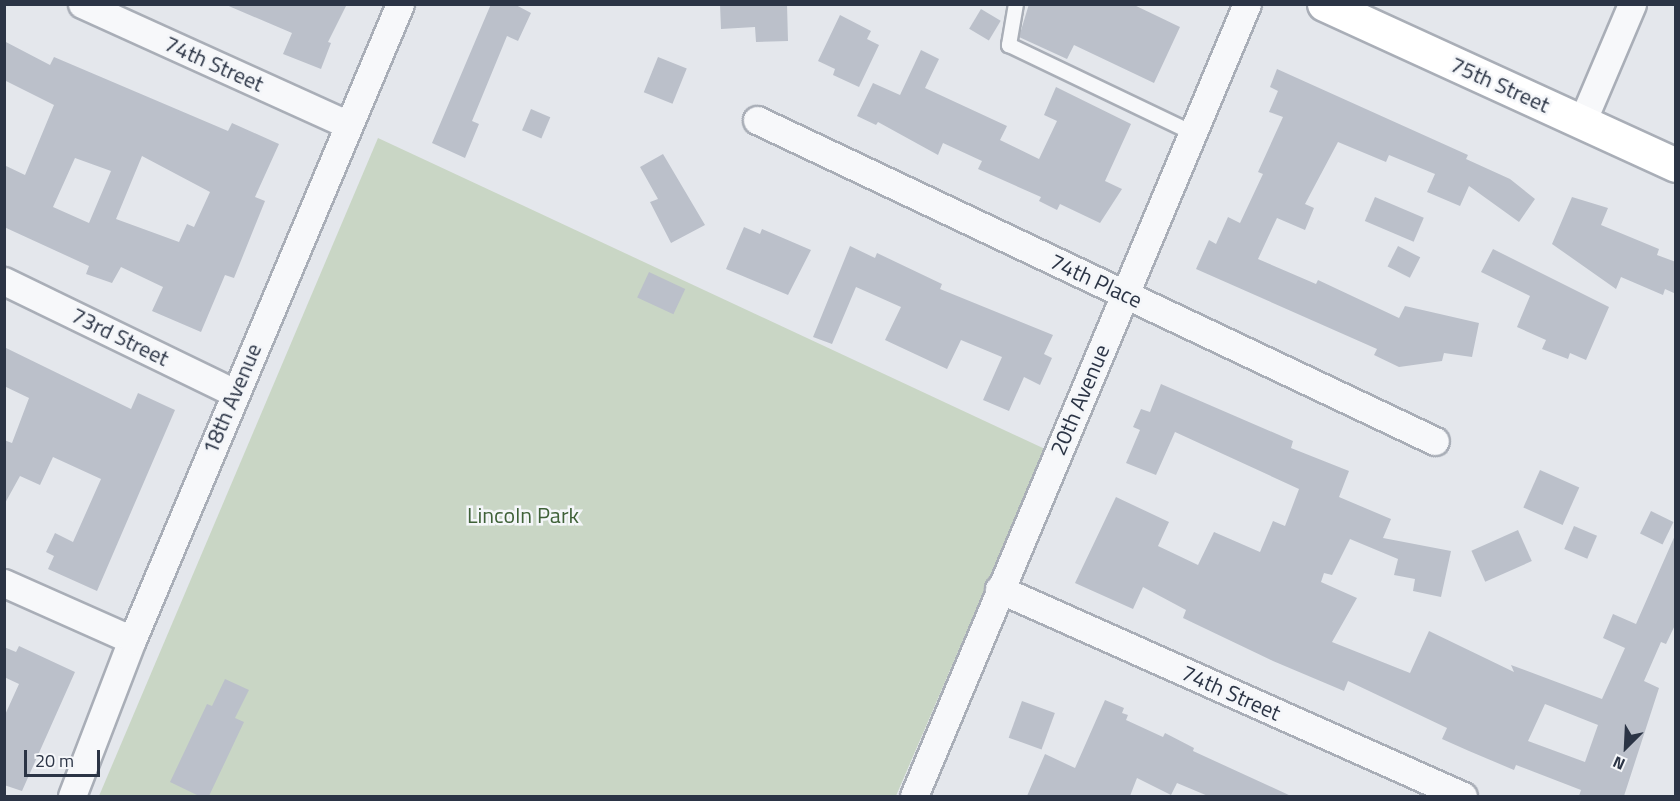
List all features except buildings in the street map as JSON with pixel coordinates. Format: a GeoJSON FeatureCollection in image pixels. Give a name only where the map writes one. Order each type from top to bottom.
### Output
{"type":"FeatureCollection","features":[{"type":"Feature","properties":{"kind":"street","name":"74th Street"},"geometry":{"type":"LineString","coordinates":[[82,4],[347,124]]}},
{"type":"Feature","properties":{"kind":"street","name":"18th Avenue"},"geometry":{"type":"LineString","coordinates":[[72,796],[132,640],[347,124],[400,4]]}},
{"type":"Feature","properties":{"kind":"street","name":"20th Avenue"},"geometry":{"type":"LineString","coordinates":[[914,796],[999,589],[1247,4]]}},
{"type":"Feature","properties":{"kind":"street","name":"75th Street"},"geometry":{"type":"LineString","coordinates":[[1324,4],[1676,165]]}},
{"type":"Feature","properties":{"kind":"street"},"geometry":{"type":"LineString","coordinates":[[1582,122],[1632,4]]}},
{"type":"Feature","properties":{"kind":"street","name":"74th Place"},"geometry":{"type":"LineString","coordinates":[[757,120],[1435,441]]}},
{"type":"Feature","properties":{"kind":"street","name":"73rd Street"},"geometry":{"type":"LineString","coordinates":[[4,281],[235,393]]}},
{"type":"Feature","properties":{"kind":"street"},"geometry":{"type":"LineString","coordinates":[[4,583],[132,640]]}},
{"type":"Feature","properties":{"kind":"street","name":"74th Street"},"geometry":{"type":"LineString","coordinates":[[999,589],[1463,796]]}},
{"type":"Feature","properties":{"kind":"lane"},"geometry":{"type":"LineString","coordinates":[[1016,4],[1009,45],[1193,133]]}},
{"type":"Feature","properties":{"kind":"green space","name":"Lincoln Park"},"geometry":{"type":"Polygon","coordinates":[[[378,138],[1045,449],[896,796],[99,796],[378,138]]]}}]}
